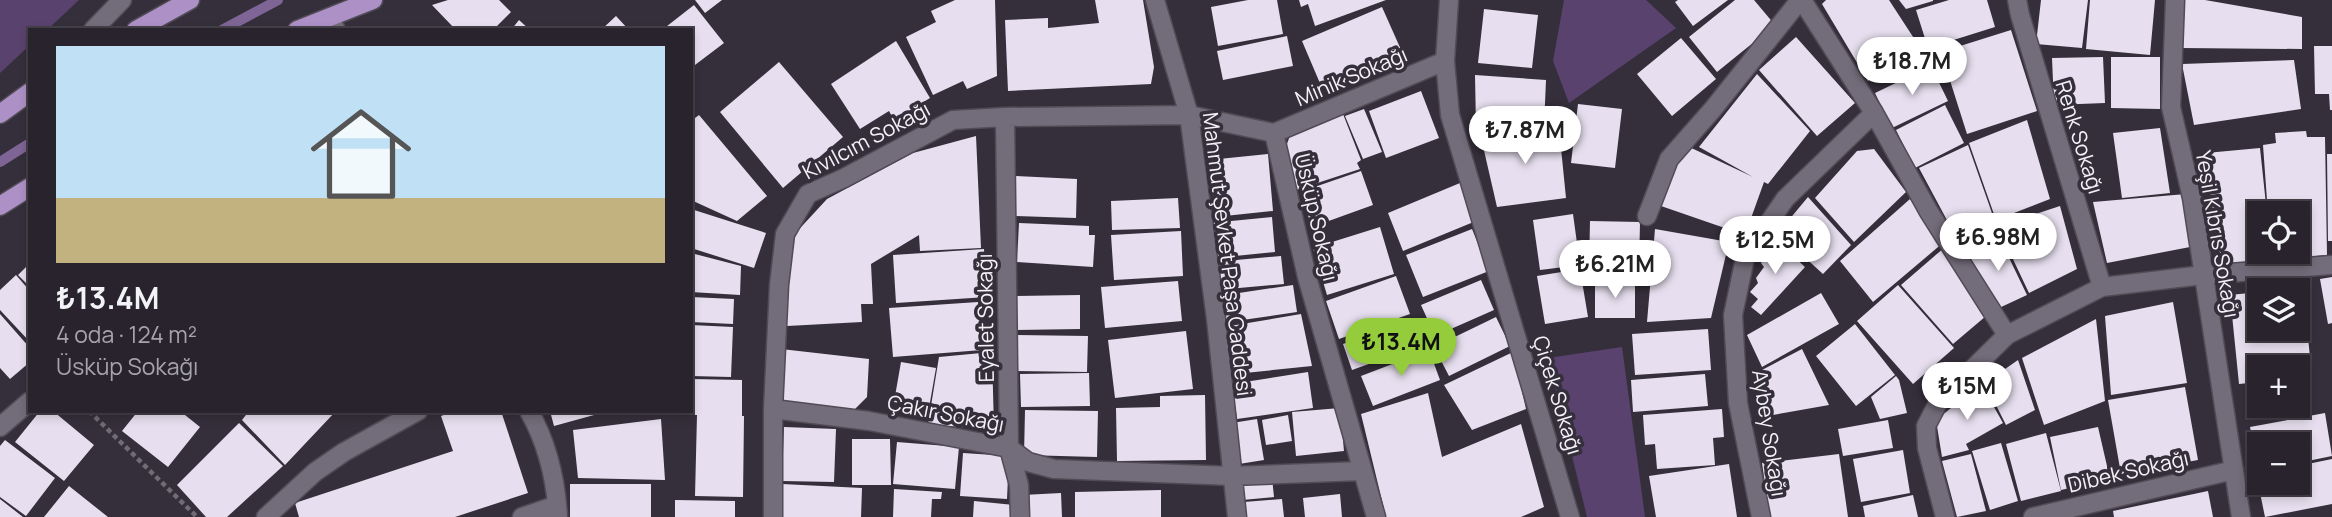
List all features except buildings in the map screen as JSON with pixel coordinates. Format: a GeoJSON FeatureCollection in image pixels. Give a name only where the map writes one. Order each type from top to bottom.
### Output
{"type":"FeatureCollection","features":[{"type":"Feature","properties":{"kind":"main road"},"geometry":{"type":"LineString","coordinates":[[140,28],[190,0]]}},
{"type":"Feature","properties":{"kind":"main road"},"geometry":{"type":"LineString","coordinates":[[309,28],[333,24],[373,0]]}},
{"type":"Feature","properties":{"kind":"main road"},"geometry":{"type":"LineString","coordinates":[[0,114],[28,93]]}},
{"type":"Feature","properties":{"kind":"main road"},"geometry":{"type":"LineString","coordinates":[[0,206],[28,188]]}},
{"type":"Feature","properties":{"kind":"street"},"geometry":{"type":"LineString","coordinates":[[95,28],[122,0]]}},
{"type":"Feature","properties":{"kind":"street","name":"Mahmut Şevket Paşa Caddesi"},"geometry":{"type":"LineString","coordinates":[[1155,0],[1189,115],[1216,319],[1237,517]]}},
{"type":"Feature","properties":{"kind":"street","name":"Çiçek Sokağı"},"geometry":{"type":"LineString","coordinates":[[1449,0],[1445,61],[1450,115],[1570,517]]}},
{"type":"Feature","properties":{"kind":"street"},"geometry":{"type":"LineString","coordinates":[[1647,216],[1669,159],[1801,0],[1874,113],[1929,212],[2007,335]]}},
{"type":"Feature","properties":{"kind":"street","name":"Renk Sokağı"},"geometry":{"type":"LineString","coordinates":[[2017,0],[2102,287]]}},
{"type":"Feature","properties":{"kind":"street","name":"Yeşil Kıbrıs Sokağı"},"geometry":{"type":"LineString","coordinates":[[2175,0],[2171,107],[2192,198],[2241,517]]}},
{"type":"Feature","properties":{"kind":"street","name":"Minik Sokağı"},"geometry":{"type":"LineString","coordinates":[[1274,133],[1445,61]]}},
{"type":"Feature","properties":{"kind":"street","name":"Aybey Sokağı"},"geometry":{"type":"LineString","coordinates":[[1761,517],[1738,404],[1736,379],[1733,315],[1745,258],[1785,199],[1874,113]]}},
{"type":"Feature","properties":{"kind":"street","name":"Kıvılcım Sokağı"},"geometry":{"type":"LineString","coordinates":[[773,517],[773,409],[779,285],[785,234],[808,194],[844,178],[953,120],[1189,115]]}},
{"type":"Feature","properties":{"kind":"street","name":"Üsküp Sokağı"},"geometry":{"type":"LineString","coordinates":[[1189,115],[1274,133],[1307,277],[1376,517]]}},
{"type":"Feature","properties":{"kind":"street","name":"Eyalet Sokağı"},"geometry":{"type":"LineString","coordinates":[[1005,117],[1009,448],[1019,485],[1020,517]]}},
{"type":"Feature","properties":{"kind":"street"},"geometry":{"type":"LineString","coordinates":[[1945,517],[1927,448],[1926,426],[1938,403],[2007,335],[2102,287],[2203,275],[2332,265]]}},
{"type":"Feature","properties":{"kind":"street"},"geometry":{"type":"LineString","coordinates":[[0,427],[28,403]]}},
{"type":"Feature","properties":{"kind":"street","name":"Çakır Sokağı"},"geometry":{"type":"LineString","coordinates":[[773,409],[869,421],[1009,448],[1028,462],[1054,469],[1232,476],[1362,471]]}},
{"type":"Feature","properties":{"kind":"street"},"geometry":{"type":"LineString","coordinates":[[266,517],[314,472],[414,413]]}},
{"type":"Feature","properties":{"kind":"street"},"geometry":{"type":"LineString","coordinates":[[522,517],[557,511],[556,490],[542,439],[530,413]]}},
{"type":"Feature","properties":{"kind":"street","name":"Dibek Sokağı"},"geometry":{"type":"LineString","coordinates":[[2033,517],[2234,470]]}},
{"type":"Feature","properties":{"kind":"path"},"geometry":{"type":"LineString","coordinates":[[91,413],[197,517]]}},
{"type":"Feature","properties":{"kind":"shaded area"},"geometry":{"type":"Polygon","coordinates":[[[0,0],[79,0],[49,28],[28,28],[28,47],[0,73],[0,0]]]}},
{"type":"Feature","properties":{"kind":"shaded area"},"geometry":{"type":"Polygon","coordinates":[[[1564,0],[1646,0],[1676,28],[1569,103],[1553,61],[1564,0]]]}},
{"type":"Feature","properties":{"kind":"shaded area"},"geometry":{"type":"Polygon","coordinates":[[[1622,347],[1645,517],[1587,517],[1548,358],[1622,347]]]}},
{"type":"Feature","properties":{"kind":"waterway"},"geometry":{"type":"LineString","coordinates":[[226,28],[278,0]]}},
{"type":"Feature","properties":{"kind":"waterway"},"geometry":{"type":"LineString","coordinates":[[0,162],[28,144]]}}]}
